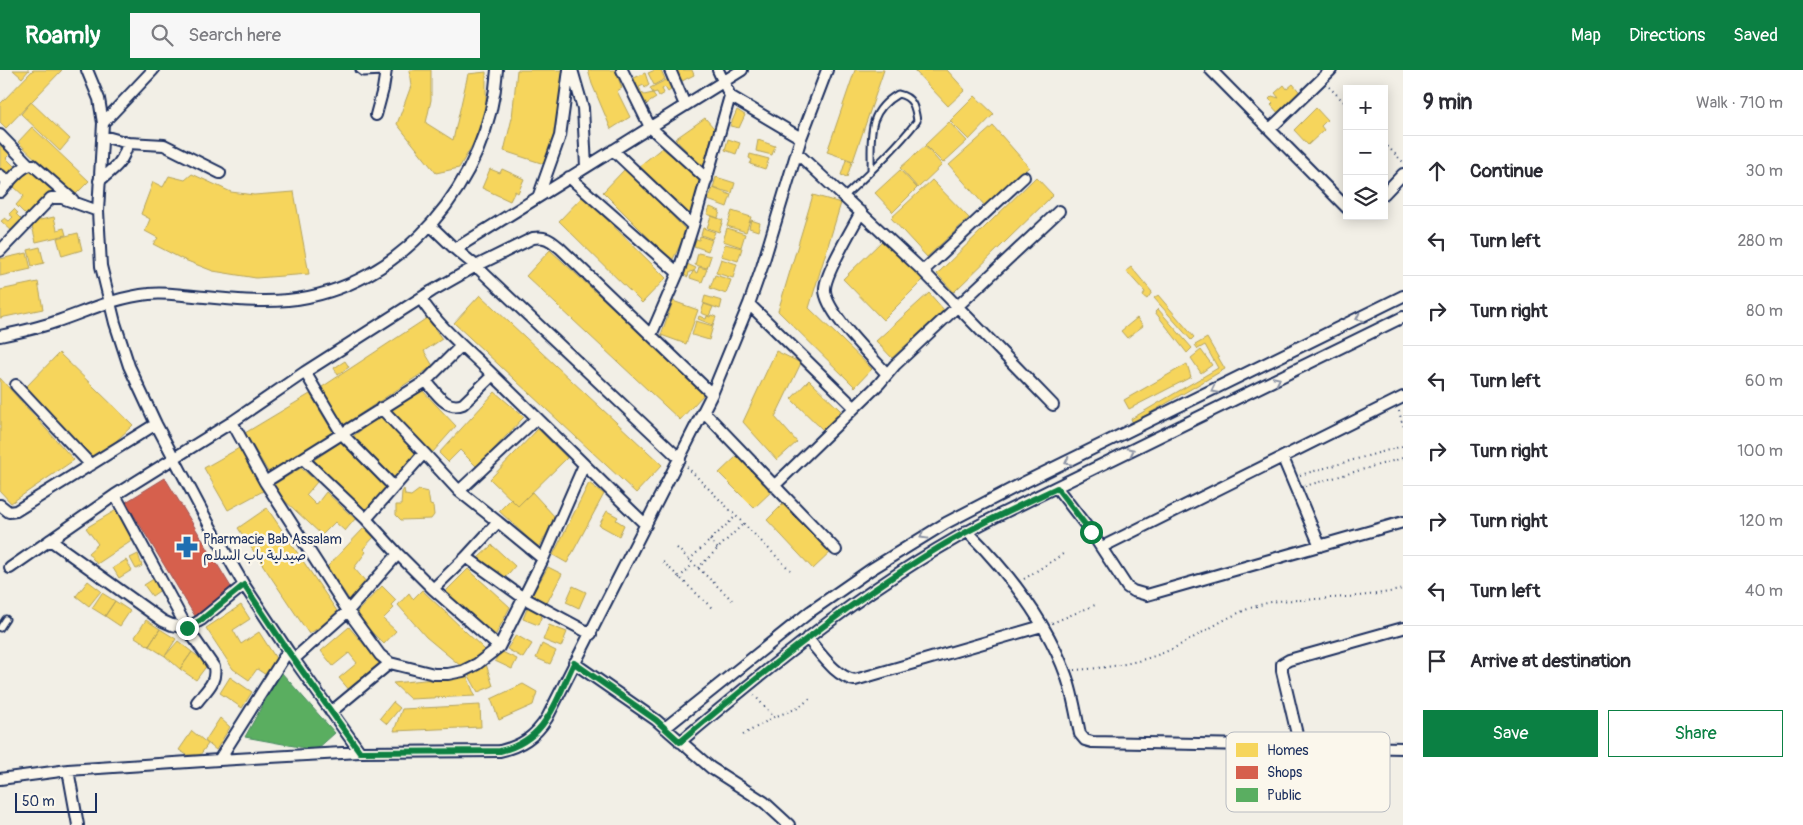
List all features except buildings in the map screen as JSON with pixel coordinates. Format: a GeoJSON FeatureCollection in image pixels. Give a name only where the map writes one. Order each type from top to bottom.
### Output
{"type":"FeatureCollection","features":[{"type":"Feature","properties":{"kind":"street"},"geometry":{"type":"LineString","coordinates":[[87,70],[99,99],[103,123],[98,211],[101,266],[109,303],[129,366],[156,424],[211,528],[244,585],[360,752]]}},
{"type":"Feature","properties":{"kind":"street"},"geometry":{"type":"LineString","coordinates":[[103,123],[153,70]]}},
{"type":"Feature","properties":{"kind":"street"},"geometry":{"type":"LineString","coordinates":[[0,336],[28,330],[109,303],[150,294],[265,301],[302,298],[341,286],[384,265],[419,238],[458,189],[481,143],[494,96],[497,70]]}},
{"type":"Feature","properties":{"kind":"street"},"geometry":{"type":"LineString","coordinates":[[571,70],[582,108],[586,167]]}},
{"type":"Feature","properties":{"kind":"street"},"geometry":{"type":"LineString","coordinates":[[539,195],[560,136],[571,70]]}},
{"type":"Feature","properties":{"kind":"street"},"geometry":{"type":"LineString","coordinates":[[622,70],[650,127],[708,179]]}},
{"type":"Feature","properties":{"kind":"street"},"geometry":{"type":"LineString","coordinates":[[670,70],[685,106]]}},
{"type":"Feature","properties":{"kind":"street"},"geometry":{"type":"LineString","coordinates":[[718,70],[730,96],[802,138]]}},
{"type":"Feature","properties":{"kind":"street"},"geometry":{"type":"LineString","coordinates":[[455,249],[742,70]]}},
{"type":"Feature","properties":{"kind":"street"},"geometry":{"type":"LineString","coordinates":[[0,779],[68,770],[360,752],[495,751],[519,746],[528,740],[542,727],[704,412],[749,304],[802,138],[827,70]]}},
{"type":"Feature","properties":{"kind":"street"},"geometry":{"type":"LineString","coordinates":[[1211,70],[1343,204]]}},
{"type":"Feature","properties":{"kind":"street"},"geometry":{"type":"LineString","coordinates":[[1270,129],[1331,70]]}},
{"type":"Feature","properties":{"kind":"street"},"geometry":{"type":"LineString","coordinates":[[376,115],[386,71]]}},
{"type":"Feature","properties":{"kind":"street"},"geometry":{"type":"LineString","coordinates":[[651,335],[678,273],[708,179],[730,96]]}},
{"type":"Feature","properties":{"kind":"street"},"geometry":{"type":"LineString","coordinates":[[0,135],[30,165],[78,204]]}},
{"type":"Feature","properties":{"kind":"street"},"geometry":{"type":"LineString","coordinates":[[103,136],[128,143],[164,145],[220,173]]}},
{"type":"Feature","properties":{"kind":"street"},"geometry":{"type":"LineString","coordinates":[[99,181],[116,168],[124,158],[128,143]]}},
{"type":"Feature","properties":{"kind":"street"},"geometry":{"type":"LineString","coordinates":[[613,150],[693,226]]}},
{"type":"Feature","properties":{"kind":"street"},"geometry":{"type":"LineString","coordinates":[[797,153],[846,196],[924,270],[958,308],[1054,404]]}},
{"type":"Feature","properties":{"kind":"street"},"geometry":{"type":"LineString","coordinates":[[0,192],[26,166],[30,165]]}},
{"type":"Feature","properties":{"kind":"street"},"geometry":{"type":"LineString","coordinates":[[1388,190],[1403,174]]}},
{"type":"Feature","properties":{"kind":"street"},"geometry":{"type":"LineString","coordinates":[[0,175],[9,183]]}},
{"type":"Feature","properties":{"kind":"street"},"geometry":{"type":"LineString","coordinates":[[569,177],[678,273]]}},
{"type":"Feature","properties":{"kind":"street"},"geometry":{"type":"LineString","coordinates":[[924,270],[1024,177]]}},
{"type":"Feature","properties":{"kind":"street"},"geometry":{"type":"LineString","coordinates":[[0,251],[51,198],[62,198],[98,211]]}},
{"type":"Feature","properties":{"kind":"street"},"geometry":{"type":"LineString","coordinates":[[861,212],[830,273],[824,289],[827,301],[836,316],[887,374]]}},
{"type":"Feature","properties":{"kind":"street"},"geometry":{"type":"LineString","coordinates":[[774,486],[880,384],[887,374],[1059,212]]}},
{"type":"Feature","properties":{"kind":"street"},"geometry":{"type":"LineString","coordinates":[[430,225],[476,266],[680,459]]}},
{"type":"Feature","properties":{"kind":"street"},"geometry":{"type":"LineString","coordinates":[[10,568],[115,495],[232,422],[305,372],[476,266],[533,238],[542,237],[549,239],[712,394]]}},
{"type":"Feature","properties":{"kind":"street"},"geometry":{"type":"LineString","coordinates":[[666,728],[811,611],[870,570],[946,523],[1025,482],[1403,296]]}},
{"type":"Feature","properties":{"kind":"street"},"geometry":{"type":"LineString","coordinates":[[421,299],[431,314],[461,346],[646,525]]}},
{"type":"Feature","properties":{"kind":"street"},"geometry":{"type":"LineString","coordinates":[[749,304],[854,408]]}},
{"type":"Feature","properties":{"kind":"street"},"geometry":{"type":"LineString","coordinates":[[680,742],[746,686],[808,638],[885,582],[967,531],[1403,317]]}},
{"type":"Feature","properties":{"kind":"street"},"geometry":{"type":"LineString","coordinates":[[265,482],[426,381],[461,346]]}},
{"type":"Feature","properties":{"kind":"street"},"geometry":{"type":"LineString","coordinates":[[305,372],[342,434],[393,486]]}},
{"type":"Feature","properties":{"kind":"street"},"geometry":{"type":"LineString","coordinates":[[426,381],[447,404],[457,406],[463,404],[493,375]]}},
{"type":"Feature","properties":{"kind":"street"},"geometry":{"type":"LineString","coordinates":[[16,385],[91,465]]}},
{"type":"Feature","properties":{"kind":"street"},"geometry":{"type":"LineString","coordinates":[[1102,547],[1399,399]]}},
{"type":"Feature","properties":{"kind":"street"},"geometry":{"type":"LineString","coordinates":[[381,408],[459,491],[543,559]]}},
{"type":"Feature","properties":{"kind":"street"},"geometry":{"type":"LineString","coordinates":[[704,412],[836,550]]}},
{"type":"Feature","properties":{"kind":"street"},"geometry":{"type":"LineString","coordinates":[[459,491],[537,418]]}},
{"type":"Feature","properties":{"kind":"street"},"geometry":{"type":"LineString","coordinates":[[232,422],[265,482],[348,611],[380,655],[390,663],[434,674],[463,671],[477,664],[499,647],[522,597],[543,559],[584,465]]}},
{"type":"Feature","properties":{"kind":"street"},"geometry":{"type":"LineString","coordinates":[[0,505],[9,512],[16,511],[156,424]]}},
{"type":"Feature","properties":{"kind":"street"},"geometry":{"type":"LineString","coordinates":[[366,519],[393,486],[424,453]]}},
{"type":"Feature","properties":{"kind":"street"},"geometry":{"type":"LineString","coordinates":[[1283,458],[1320,546]]}},
{"type":"Feature","properties":{"kind":"street"},"geometry":{"type":"LineString","coordinates":[[303,459],[366,519],[433,589],[499,647]]}},
{"type":"Feature","properties":{"kind":"street"},"geometry":{"type":"LineString","coordinates":[[1057,488],[1102,547],[1127,587],[1133,591],[1148,595],[1403,522]]}},
{"type":"Feature","properties":{"kind":"street"},"geometry":{"type":"LineString","coordinates":[[115,495],[187,628],[214,666],[215,680],[197,702]]}},
{"type":"Feature","properties":{"kind":"street"},"geometry":{"type":"LineString","coordinates":[[433,589],[498,522]]}},
{"type":"Feature","properties":{"kind":"street"},"geometry":{"type":"LineString","coordinates":[[967,531],[990,554],[1015,585],[1042,626],[1064,671],[1080,734],[1085,740],[1092,742],[1226,745]]}},
{"type":"Feature","properties":{"kind":"street"},"geometry":{"type":"LineString","coordinates":[[50,540],[163,621],[172,625],[187,628],[201,620],[244,585]]}},
{"type":"Feature","properties":{"kind":"street"},"geometry":{"type":"LineString","coordinates":[[219,760],[291,655],[348,611],[398,554]]}},
{"type":"Feature","properties":{"kind":"street"},"geometry":{"type":"LineString","coordinates":[[466,557],[522,597],[591,634]]}},
{"type":"Feature","properties":{"kind":"street"},"geometry":{"type":"LineString","coordinates":[[808,638],[838,672],[849,679],[855,680],[1042,626]]}},
{"type":"Feature","properties":{"kind":"street"},"geometry":{"type":"LineString","coordinates":[[1297,732],[1282,664],[1289,660],[1403,628]]}},
{"type":"Feature","properties":{"kind":"street"},"geometry":{"type":"LineString","coordinates":[[332,712],[390,663]]}},
{"type":"Feature","properties":{"kind":"street"},"geometry":{"type":"LineString","coordinates":[[574,663],[666,728],[710,768],[764,802],[788,825]]}},
{"type":"Feature","properties":{"kind":"street"},"geometry":{"type":"LineString","coordinates":[[1390,748],[1403,748]]}},
{"type":"Feature","properties":{"kind":"street"},"geometry":{"type":"LineString","coordinates":[[68,770],[78,825]]}},
{"type":"Feature","properties":{"kind":"lane"},"geometry":{"type":"LineString","coordinates":[[359,70],[366,73],[386,71]]}},
{"type":"Feature","properties":{"kind":"lane"},"geometry":{"type":"LineString","coordinates":[[846,196],[871,171],[908,132],[917,121],[915,106],[906,95],[898,94],[887,100],[878,111],[872,126],[870,140],[871,171]]}},
{"type":"Feature","properties":{"kind":"lane"},"geometry":{"type":"LineString","coordinates":[[0,628],[6,618]]}},
{"type":"Feature","properties":{"kind":"path"},"geometry":{"type":"LineString","coordinates":[[1388,147],[1403,162]]}},
{"type":"Feature","properties":{"kind":"path"},"geometry":{"type":"LineString","coordinates":[[1399,399],[1403,426]]}},
{"type":"Feature","properties":{"kind":"path"},"geometry":{"type":"LineString","coordinates":[[1291,477],[1403,446]]}},
{"type":"Feature","properties":{"kind":"path"},"geometry":{"type":"LineString","coordinates":[[1296,488],[1403,458]]}},
{"type":"Feature","properties":{"kind":"path"},"geometry":{"type":"LineString","coordinates":[[680,459],[790,570]]}},
{"type":"Feature","properties":{"kind":"path"},"geometry":{"type":"LineString","coordinates":[[689,560],[736,516]]}},
{"type":"Feature","properties":{"kind":"path"},"geometry":{"type":"LineString","coordinates":[[698,568],[743,524]]}},
{"type":"Feature","properties":{"kind":"path"},"geometry":{"type":"LineString","coordinates":[[710,540],[718,549]]}},
{"type":"Feature","properties":{"kind":"path"},"geometry":{"type":"LineString","coordinates":[[677,548],[732,600]]}},
{"type":"Feature","properties":{"kind":"path"},"geometry":{"type":"LineString","coordinates":[[1015,585],[1064,554]]}},
{"type":"Feature","properties":{"kind":"path"},"geometry":{"type":"LineString","coordinates":[[663,562],[712,609]]}},
{"type":"Feature","properties":{"kind":"path"},"geometry":{"type":"LineString","coordinates":[[679,578],[693,564]]}},
{"type":"Feature","properties":{"kind":"path"},"geometry":{"type":"LineString","coordinates":[[1064,671],[1107,668],[1156,655],[1240,613],[1266,603],[1290,599],[1314,600],[1403,589]]}},
{"type":"Feature","properties":{"kind":"path"},"geometry":{"type":"LineString","coordinates":[[1042,626],[1095,605]]}},
{"type":"Feature","properties":{"kind":"path"},"geometry":{"type":"LineString","coordinates":[[746,686],[774,717]]}},
{"type":"Feature","properties":{"kind":"path"},"geometry":{"type":"LineString","coordinates":[[743,735],[774,717],[798,708],[812,697]]}},
{"type":"Feature","properties":{"kind":"place","name":"Pharmacie Bab Assalam صيدلية باب السلام"},"geometry":{"type":"Point","coordinates":[187,547]}},
{"type":"Feature","properties":{"kind":"route"},"geometry":{"type":"LineString","coordinates":[[187,628],[201,620],[244,585],[288,651],[360,752],[500,751],[519,746],[542,727],[574,663],[656,720],[680,742],[768,668],[833,619],[912,564],[967,531],[1057,488],[1091,532]]}}]}
